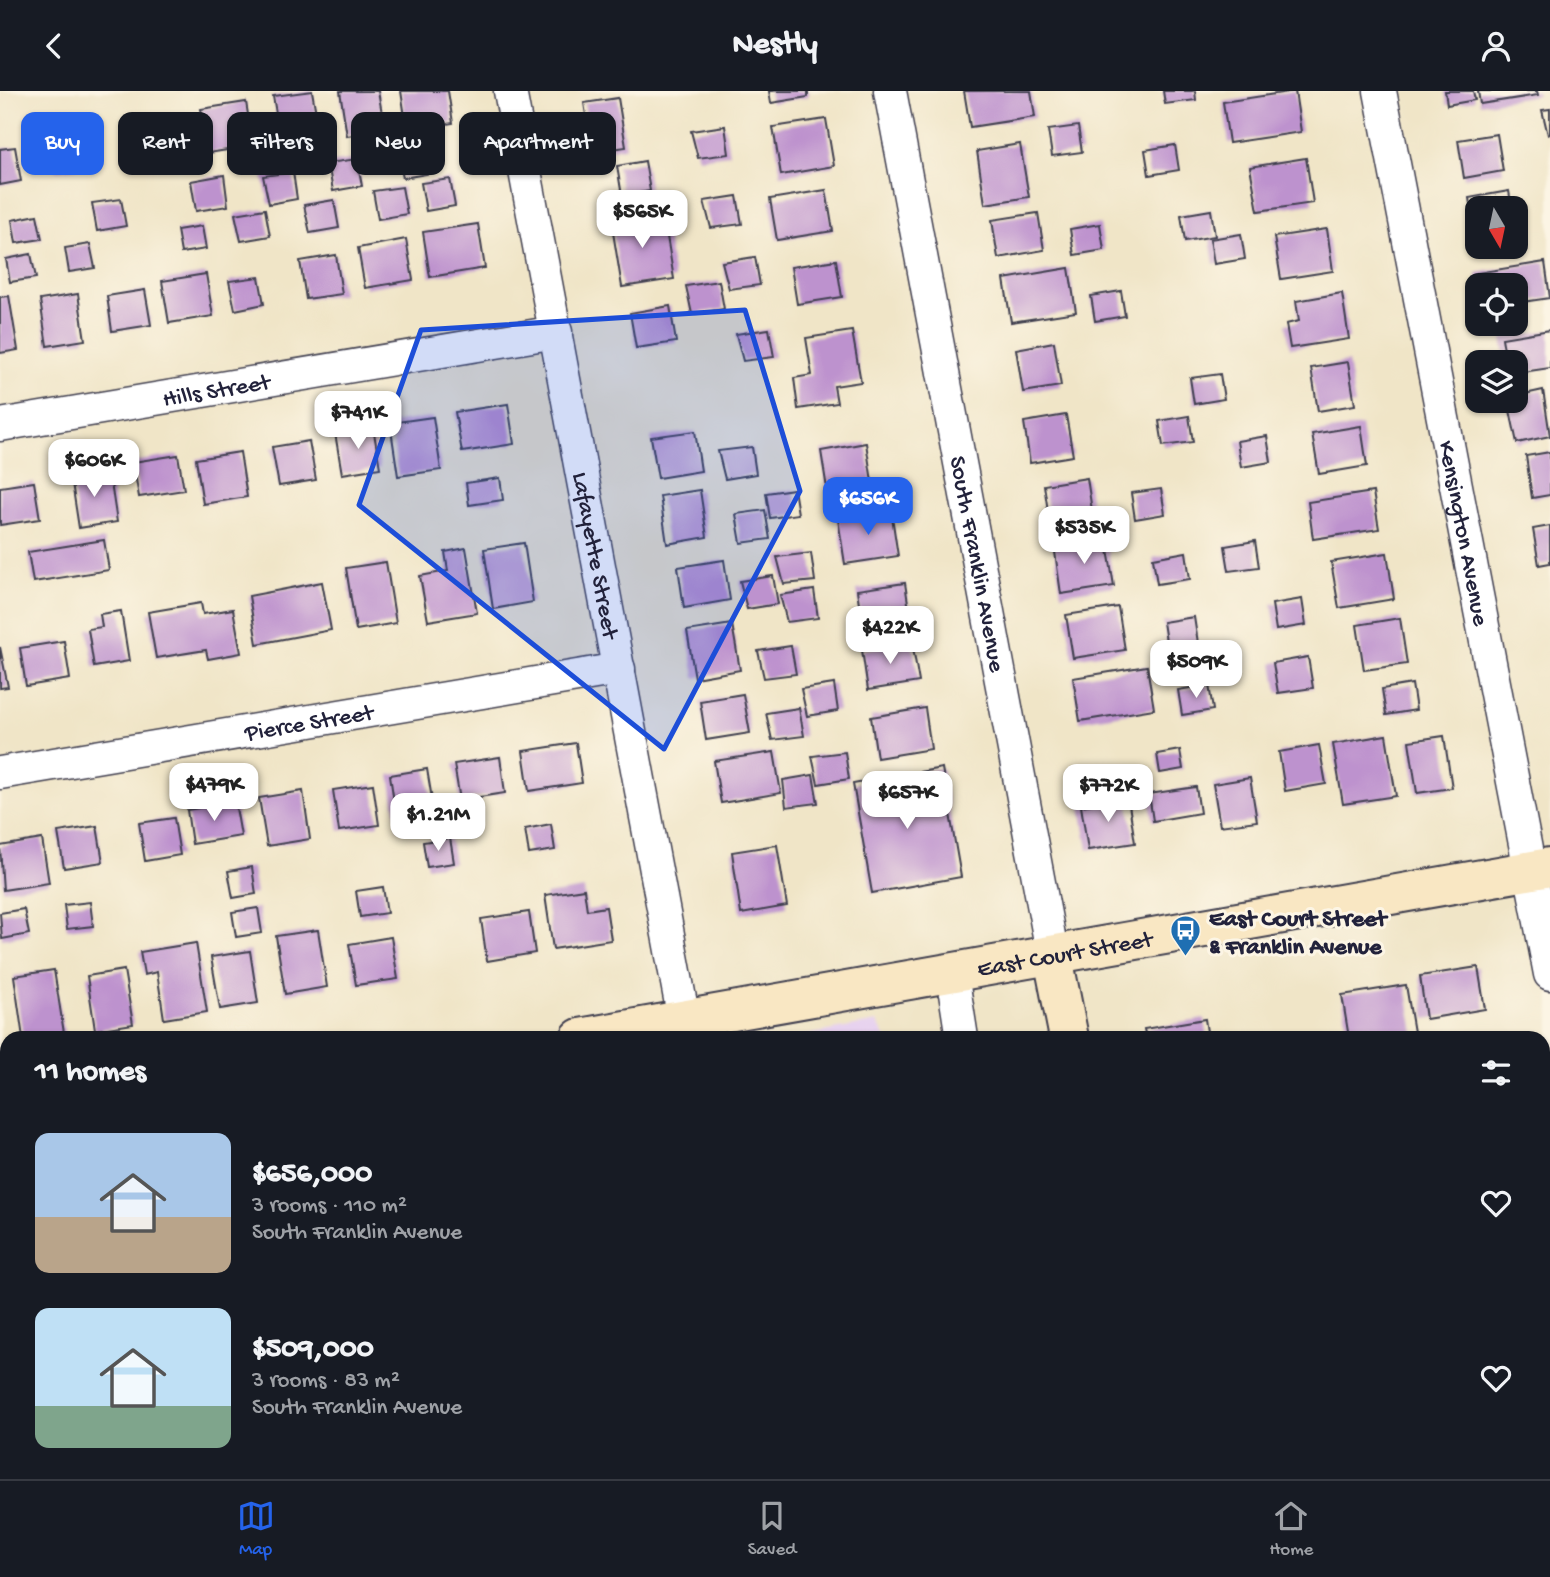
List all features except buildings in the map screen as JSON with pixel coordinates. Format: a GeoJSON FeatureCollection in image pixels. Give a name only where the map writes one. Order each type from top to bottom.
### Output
{"type":"FeatureCollection","features":[{"type":"Feature","properties":{"kind":"main road","name":"East Court Street"},"geometry":{"type":"LineString","coordinates":[[620,1031],[1053,957],[1540,869]]}},
{"type":"Feature","properties":{"kind":"main road","name":"South Franklin Avenue"},"geometry":{"type":"LineString","coordinates":[[1053,957],[1068,1031]]}},
{"type":"Feature","properties":{"kind":"street","name":"Lafayette Street"},"geometry":{"type":"LineString","coordinates":[[510,91],[684,1020]]}},
{"type":"Feature","properties":{"kind":"street","name":"South Franklin Avenue"},"geometry":{"type":"LineString","coordinates":[[890,91],[1053,957]]}},
{"type":"Feature","properties":{"kind":"street","name":"Kensington Avenue"},"geometry":{"type":"LineString","coordinates":[[1380,91],[1540,869],[1550,974]]}},
{"type":"Feature","properties":{"kind":"street","name":"Hills Street"},"geometry":{"type":"LineString","coordinates":[[0,425],[556,332]]}},
{"type":"Feature","properties":{"kind":"street","name":"Pierce Street"},"geometry":{"type":"LineString","coordinates":[[0,773],[620,669]]}},
{"type":"Feature","properties":{"kind":"street"},"geometry":{"type":"LineString","coordinates":[[952,974],[961,1031]]}},
{"type":"Feature","properties":{"kind":"highlighted area"},"geometry":{"type":"Polygon","coordinates":[[[745,310],[800,491],[664,749],[359,505],[421,330],[745,310]]]}},
{"type":"Feature","properties":{"kind":"shaded area"},"geometry":{"type":"Polygon","coordinates":[[[877,1022],[882,1031],[829,1031],[877,1022]]]}},
{"type":"Feature","properties":{"kind":"place","name":"East Court Street & Franklin Avenue"},"geometry":{"type":"Point","coordinates":[1186,958]}}]}
